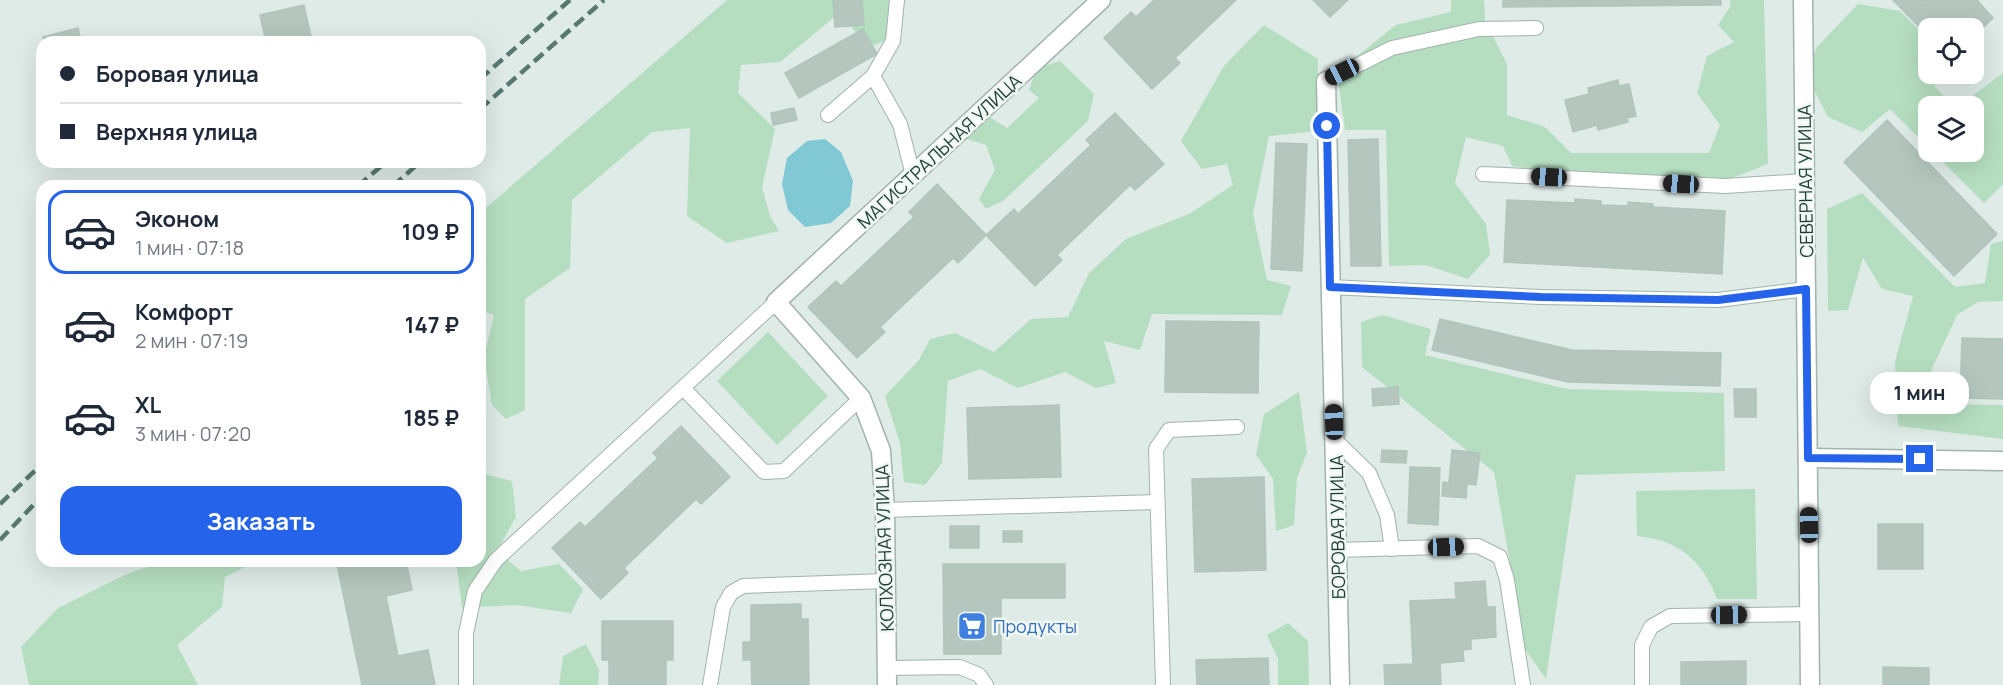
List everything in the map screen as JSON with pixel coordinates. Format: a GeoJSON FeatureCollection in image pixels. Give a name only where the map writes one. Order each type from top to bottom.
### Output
{"type":"FeatureCollection","features":[{"type":"Feature","properties":{"kind":"street","name":"МАГИСТРАЛЬНАЯ УЛИЦА"},"geometry":{"type":"LineString","coordinates":[[776,302],[1101,0]]}},
{"type":"Feature","properties":{"kind":"street","name":"СЕВЕРНАЯ УЛИЦА"},"geometry":{"type":"LineString","coordinates":[[1803,0],[1810,685]]}},
{"type":"Feature","properties":{"kind":"street","name":"БОРОВАЯ УЛИЦА"},"geometry":{"type":"LineString","coordinates":[[1326,81],[1340,685]]}},
{"type":"Feature","properties":{"kind":"street","name":"КОЛХОЗНАЯ УЛИЦА"},"geometry":{"type":"LineString","coordinates":[[776,302],[861,398],[881,451],[885,510],[887,677]]}},
{"type":"Feature","properties":{"kind":"street"},"geometry":{"type":"LineString","coordinates":[[1808,458],[2003,461]]}},
{"type":"Feature","properties":{"kind":"lane"},"geometry":{"type":"LineString","coordinates":[[828,115],[873,76],[893,41],[897,0]]}},
{"type":"Feature","properties":{"kind":"lane"},"geometry":{"type":"LineString","coordinates":[[1326,81],[1392,48],[1479,29],[1536,28]]}},
{"type":"Feature","properties":{"kind":"lane"},"geometry":{"type":"LineString","coordinates":[[873,76],[900,124],[913,175]]}},
{"type":"Feature","properties":{"kind":"lane"},"geometry":{"type":"LineString","coordinates":[[1483,174],[1725,186],[1805,181]]}},
{"type":"Feature","properties":{"kind":"lane"},"geometry":{"type":"LineString","coordinates":[[1330,287],[1541,297],[1718,300],[1806,289]]}},
{"type":"Feature","properties":{"kind":"lane"},"geometry":{"type":"LineString","coordinates":[[466,685],[466,633],[475,591],[496,560],[776,302]]}},
{"type":"Feature","properties":{"kind":"lane"},"geometry":{"type":"LineString","coordinates":[[683,388],[764,472],[784,471],[861,398]]}},
{"type":"Feature","properties":{"kind":"lane"},"geometry":{"type":"LineString","coordinates":[[1163,685],[1156,449],[1168,430],[1237,428]]}},
{"type":"Feature","properties":{"kind":"lane"},"geometry":{"type":"LineString","coordinates":[[1334,439],[1369,473],[1387,515],[1392,549]]}},
{"type":"Feature","properties":{"kind":"lane"},"geometry":{"type":"LineString","coordinates":[[885,510],[1157,502]]}},
{"type":"Feature","properties":{"kind":"lane"},"geometry":{"type":"LineString","coordinates":[[1337,550],[1478,546],[1500,557],[1507,580],[1523,685]]}},
{"type":"Feature","properties":{"kind":"lane"},"geometry":{"type":"LineString","coordinates":[[710,685],[723,607],[731,593],[743,586],[886,581]]}},
{"type":"Feature","properties":{"kind":"lane"},"geometry":{"type":"LineString","coordinates":[[1642,685],[1642,645],[1651,627],[1670,616],[1810,614]]}},
{"type":"Feature","properties":{"kind":"lane"},"geometry":{"type":"LineString","coordinates":[[887,677],[960,667],[979,675],[986,685]]}},
{"type":"Feature","properties":{"kind":"green space"},"geometry":{"type":"Polygon","coordinates":[[[727,0],[889,0],[886,40],[869,47],[839,13],[780,62],[741,65],[738,93],[775,129],[762,187],[770,216],[779,231],[727,243],[687,216],[690,128],[652,132],[572,200],[570,268],[525,299],[525,410],[506,419],[492,405],[486,369],[486,349],[494,315],[486,312],[486,208],[727,0]]]}},
{"type":"Feature","properties":{"kind":"green space"},"geometry":{"type":"Polygon","coordinates":[[[1451,0],[1484,0],[1485,21],[1507,64],[1507,115],[1545,127],[1571,153],[1709,153],[1720,125],[1697,93],[1707,56],[1734,42],[1718,25],[1730,7],[1730,0],[1764,0],[1768,164],[1724,181],[1560,173],[1512,166],[1503,146],[1466,137],[1455,183],[1486,224],[1490,255],[1468,279],[1426,265],[1389,266],[1386,130],[1345,130],[1337,72],[1396,25],[1451,12],[1451,0]]]}},
{"type":"Feature","properties":{"kind":"green space"},"geometry":{"type":"Polygon","coordinates":[[[1858,4],[1900,11],[1918,29],[1918,84],[1935,84],[1944,96],[1918,96],[1918,137],[1890,109],[1862,132],[1828,117],[1806,74],[1817,47],[1858,4]]]}},
{"type":"Feature","properties":{"kind":"green space"},"geometry":{"type":"Polygon","coordinates":[[[1264,25],[1318,59],[1317,131],[1269,136],[1253,214],[1267,280],[1291,286],[1282,315],[1152,314],[1140,350],[1104,341],[1116,383],[1096,388],[1065,372],[1018,388],[980,369],[948,381],[942,463],[925,485],[904,482],[900,443],[885,396],[919,360],[930,339],[955,333],[994,352],[1031,319],[1068,317],[1089,273],[1126,239],[1191,213],[1233,185],[1227,164],[1202,169],[1181,141],[1224,66],[1264,25]]]}},
{"type":"Feature","properties":{"kind":"green space"},"geometry":{"type":"Polygon","coordinates":[[[1060,61],[1094,94],[1088,121],[1003,201],[986,209],[979,199],[995,170],[986,145],[966,139],[971,124],[988,116],[1007,128],[1039,98],[1029,90],[1037,68],[1060,61]]]}},
{"type":"Feature","properties":{"kind":"green space"},"geometry":{"type":"Polygon","coordinates":[[[2003,73],[2003,184],[1984,203],[1943,162],[1984,162],[1984,96],[1972,96],[2003,73]]]}},
{"type":"Feature","properties":{"kind":"green space"},"geometry":{"type":"Polygon","coordinates":[[[1862,193],[1955,287],[1985,283],[1991,244],[2003,241],[2003,301],[1978,302],[1957,315],[1930,373],[1945,404],[2003,405],[2003,439],[1898,426],[1895,361],[1913,296],[1882,289],[1863,258],[1848,310],[1828,311],[1827,209],[1862,193]]]}},
{"type":"Feature","properties":{"kind":"green space"},"geometry":{"type":"Polygon","coordinates":[[[1382,315],[1431,329],[1425,355],[1567,389],[1724,393],[1725,471],[1576,475],[1546,679],[1525,649],[1494,472],[1362,367],[1361,322],[1382,315]]]}},
{"type":"Feature","properties":{"kind":"green space"},"geometry":{"type":"Polygon","coordinates":[[[768,332],[828,396],[777,445],[717,381],[768,332]]]}},
{"type":"Feature","properties":{"kind":"green space"},"geometry":{"type":"Polygon","coordinates":[[[1299,392],[1307,452],[1297,478],[1294,525],[1276,531],[1273,479],[1256,455],[1264,414],[1299,392]]]}},
{"type":"Feature","properties":{"kind":"green space"},"geometry":{"type":"Polygon","coordinates":[[[486,474],[512,481],[516,517],[497,551],[521,571],[559,564],[583,589],[571,613],[516,605],[462,608],[457,567],[486,567],[486,474]]]}},
{"type":"Feature","properties":{"kind":"green space"},"geometry":{"type":"Polygon","coordinates":[[[1755,489],[1757,599],[1717,599],[1704,573],[1687,554],[1665,542],[1637,536],[1636,491],[1755,489]]]}},
{"type":"Feature","properties":{"kind":"green space"},"geometry":{"type":"Polygon","coordinates":[[[147,567],[245,567],[225,577],[222,607],[177,645],[198,685],[29,685],[21,647],[58,608],[127,574],[147,567]]]}},
{"type":"Feature","properties":{"kind":"green space"},"geometry":{"type":"Polygon","coordinates":[[[1288,623],[1308,641],[1309,685],[1278,685],[1278,659],[1267,635],[1288,623]]]}},
{"type":"Feature","properties":{"kind":"green space"},"geometry":{"type":"Polygon","coordinates":[[[586,644],[599,670],[598,685],[559,685],[563,656],[586,644]]]}},
{"type":"Feature","properties":{"kind":"water"},"geometry":{"type":"Polygon","coordinates":[[[825,139],[841,152],[853,181],[850,206],[831,223],[805,227],[788,210],[782,184],[787,158],[807,141],[825,139]]]}},
{"type":"Feature","properties":{"kind":"building"},"geometry":{"type":"Polygon","coordinates":[[[833,0],[862,0],[864,25],[835,27],[833,0]]]}},
{"type":"Feature","properties":{"kind":"building"},"geometry":{"type":"Polygon","coordinates":[[[1154,0],[1236,0],[1175,58],[1180,63],[1152,89],[1104,38],[1131,12],[1136,17],[1154,0]]]}},
{"type":"Feature","properties":{"kind":"building"},"geometry":{"type":"Polygon","coordinates":[[[1313,0],[1348,0],[1330,17],[1313,0]]]}},
{"type":"Feature","properties":{"kind":"building"},"geometry":{"type":"Polygon","coordinates":[[[1503,0],[1721,0],[1721,5],[1503,7],[1503,0]]]}},
{"type":"Feature","properties":{"kind":"building"},"geometry":{"type":"Polygon","coordinates":[[[1893,0],[1977,0],[1993,18],[1984,27],[1984,18],[1918,18],[1918,26],[1893,0]]]}},
{"type":"Feature","properties":{"kind":"building"},"geometry":{"type":"Polygon","coordinates":[[[304,5],[311,36],[265,36],[260,15],[304,5]]]}},
{"type":"Feature","properties":{"kind":"building"},"geometry":{"type":"Polygon","coordinates":[[[78,28],[80,36],[47,36],[78,28]]]}},
{"type":"Feature","properties":{"kind":"building"},"geometry":{"type":"Polygon","coordinates":[[[863,29],[877,54],[799,98],[785,73],[863,29]]]}},
{"type":"Feature","properties":{"kind":"building"},"geometry":{"type":"Polygon","coordinates":[[[1618,80],[1619,86],[1629,84],[1636,116],[1627,118],[1628,122],[1598,130],[1597,125],[1573,132],[1565,100],[1589,94],[1588,88],[1618,80]]]}},
{"type":"Feature","properties":{"kind":"building"},"geometry":{"type":"Polygon","coordinates":[[[794,108],[797,120],[773,125],[771,113],[794,108]]]}},
{"type":"Feature","properties":{"kind":"building"},"geometry":{"type":"Polygon","coordinates":[[[1115,113],[1164,164],[1135,190],[1130,185],[1057,255],[1062,260],[1035,286],[986,235],[1014,209],[1018,214],[1091,145],[1086,140],[1115,113]]]}},
{"type":"Feature","properties":{"kind":"building"},"geometry":{"type":"Polygon","coordinates":[[[1887,120],[1918,152],[1918,162],[1928,162],[1997,234],[1954,276],[1844,162],[1887,120]]]}},
{"type":"Feature","properties":{"kind":"building"},"geometry":{"type":"Polygon","coordinates":[[[1378,139],[1381,266],[1351,266],[1348,140],[1378,139]]]}},
{"type":"Feature","properties":{"kind":"building"},"geometry":{"type":"Polygon","coordinates":[[[1276,143],[1307,144],[1302,271],[1271,269],[1276,143]]]}},
{"type":"Feature","properties":{"kind":"building"},"geometry":{"type":"Polygon","coordinates":[[[937,184],[986,235],[958,263],[953,258],[880,327],[885,332],[857,358],[808,307],[836,281],[841,286],[914,217],[909,212],[937,184]]]}},
{"type":"Feature","properties":{"kind":"building"},"geometry":{"type":"Polygon","coordinates":[[[1575,199],[1601,201],[1601,205],[1628,206],[1628,202],[1653,204],[1653,207],[1725,211],[1722,274],[1504,262],[1507,200],[1575,203],[1575,199]]]}},
{"type":"Feature","properties":{"kind":"building"},"geometry":{"type":"Polygon","coordinates":[[[1440,319],[1572,350],[1721,353],[1720,386],[1568,382],[1432,350],[1440,319]]]}},
{"type":"Feature","properties":{"kind":"building"},"geometry":{"type":"Polygon","coordinates":[[[1166,321],[1259,322],[1258,393],[1165,392],[1166,321]]]}},
{"type":"Feature","properties":{"kind":"building"},"geometry":{"type":"Polygon","coordinates":[[[1962,338],[2003,339],[2003,399],[1960,398],[1962,338]]]}},
{"type":"Feature","properties":{"kind":"building"},"geometry":{"type":"Polygon","coordinates":[[[1398,387],[1399,404],[1373,406],[1372,389],[1398,387]]]}},
{"type":"Feature","properties":{"kind":"building"},"geometry":{"type":"Polygon","coordinates":[[[1734,389],[1756,389],[1756,417],[1735,417],[1734,389]]]}},
{"type":"Feature","properties":{"kind":"building"},"geometry":{"type":"Polygon","coordinates":[[[1059,405],[1061,477],[969,479],[967,408],[1059,405]]]}},
{"type":"Feature","properties":{"kind":"building"},"geometry":{"type":"Polygon","coordinates":[[[681,426],[730,477],[701,504],[696,499],[624,568],[628,573],[601,599],[552,548],[580,522],[585,527],[658,458],[653,453],[681,426]]]}},
{"type":"Feature","properties":{"kind":"building"},"geometry":{"type":"Polygon","coordinates":[[[1382,450],[1407,451],[1406,463],[1381,462],[1382,450]]]}},
{"type":"Feature","properties":{"kind":"building"},"geometry":{"type":"Polygon","coordinates":[[[1452,450],[1480,453],[1476,485],[1467,484],[1466,498],[1442,496],[1443,482],[1449,483],[1452,450]]]}},
{"type":"Feature","properties":{"kind":"building"},"geometry":{"type":"Polygon","coordinates":[[[1410,467],[1440,468],[1438,525],[1408,523],[1410,467]]]}},
{"type":"Feature","properties":{"kind":"building"},"geometry":{"type":"Polygon","coordinates":[[[1264,477],[1266,570],[1195,572],[1192,479],[1264,477]]]}},
{"type":"Feature","properties":{"kind":"building"},"geometry":{"type":"Polygon","coordinates":[[[1878,524],[1923,524],[1923,569],[1878,569],[1878,524]]]}},
{"type":"Feature","properties":{"kind":"building"},"geometry":{"type":"Polygon","coordinates":[[[950,526],[979,526],[979,548],[950,548],[950,526]]]}},
{"type":"Feature","properties":{"kind":"building"},"geometry":{"type":"Polygon","coordinates":[[[1003,531],[1022,531],[1022,542],[1003,542],[1003,531]]]}},
{"type":"Feature","properties":{"kind":"building","name":"Продукты"},"geometry":{"type":"Polygon","coordinates":[[[943,564],[1065,564],[1065,598],[1001,598],[1001,654],[944,654],[943,564]]]}},
{"type":"Feature","properties":{"kind":"building"},"geometry":{"type":"Polygon","coordinates":[[[338,567],[407,567],[412,590],[386,596],[398,656],[428,650],[435,685],[362,685],[338,567]]]}},
{"type":"Feature","properties":{"kind":"building"},"geometry":{"type":"Polygon","coordinates":[[[1485,581],[1487,607],[1495,607],[1496,637],[1471,639],[1471,649],[1463,650],[1464,661],[1440,663],[1441,685],[1385,685],[1384,665],[1413,664],[1410,601],[1456,599],[1455,583],[1485,581]]]}},
{"type":"Feature","properties":{"kind":"building"},"geometry":{"type":"Polygon","coordinates":[[[801,604],[801,619],[808,619],[809,685],[752,685],[751,660],[743,660],[743,642],[751,642],[751,605],[801,604]]]}},
{"type":"Feature","properties":{"kind":"building"},"geometry":{"type":"Polygon","coordinates":[[[602,621],[673,621],[673,660],[666,660],[666,685],[609,685],[609,660],[602,660],[602,621]]]}},
{"type":"Feature","properties":{"kind":"building"},"geometry":{"type":"Polygon","coordinates":[[[1268,658],[1269,685],[1197,685],[1196,660],[1268,658]]]}},
{"type":"Feature","properties":{"kind":"building"},"geometry":{"type":"Polygon","coordinates":[[[1746,661],[1746,685],[1681,685],[1681,662],[1746,661]]]}},
{"type":"Feature","properties":{"kind":"building"},"geometry":{"type":"Polygon","coordinates":[[[1883,667],[1929,668],[1929,685],[1883,685],[1883,667]]]}},
{"type":"Feature","properties":{"kind":"railway"},"geometry":{"type":"LineString","coordinates":[[486,74],[570,0]]}},
{"type":"Feature","properties":{"kind":"railway"},"geometry":{"type":"LineString","coordinates":[[486,104],[604,0]]}},
{"type":"Feature","properties":{"kind":"railway"},"geometry":{"type":"LineString","coordinates":[[365,180],[379,168]]}},
{"type":"Feature","properties":{"kind":"railway"},"geometry":{"type":"LineString","coordinates":[[400,180],[413,168]]}},
{"type":"Feature","properties":{"kind":"railway"},"geometry":{"type":"LineString","coordinates":[[0,504],[36,470]]}},
{"type":"Feature","properties":{"kind":"railway"},"geometry":{"type":"LineString","coordinates":[[0,540],[36,502]]}},
{"type":"Feature","properties":{"kind":"place","name":"Продукты"},"geometry":{"type":"Point","coordinates":[972,626]}},
{"type":"Feature","properties":{"kind":"route"},"geometry":{"type":"LineString","coordinates":[[1327,126],[1330,287],[1541,297],[1718,300],[1806,289],[1808,458],[1920,459]]}}]}
